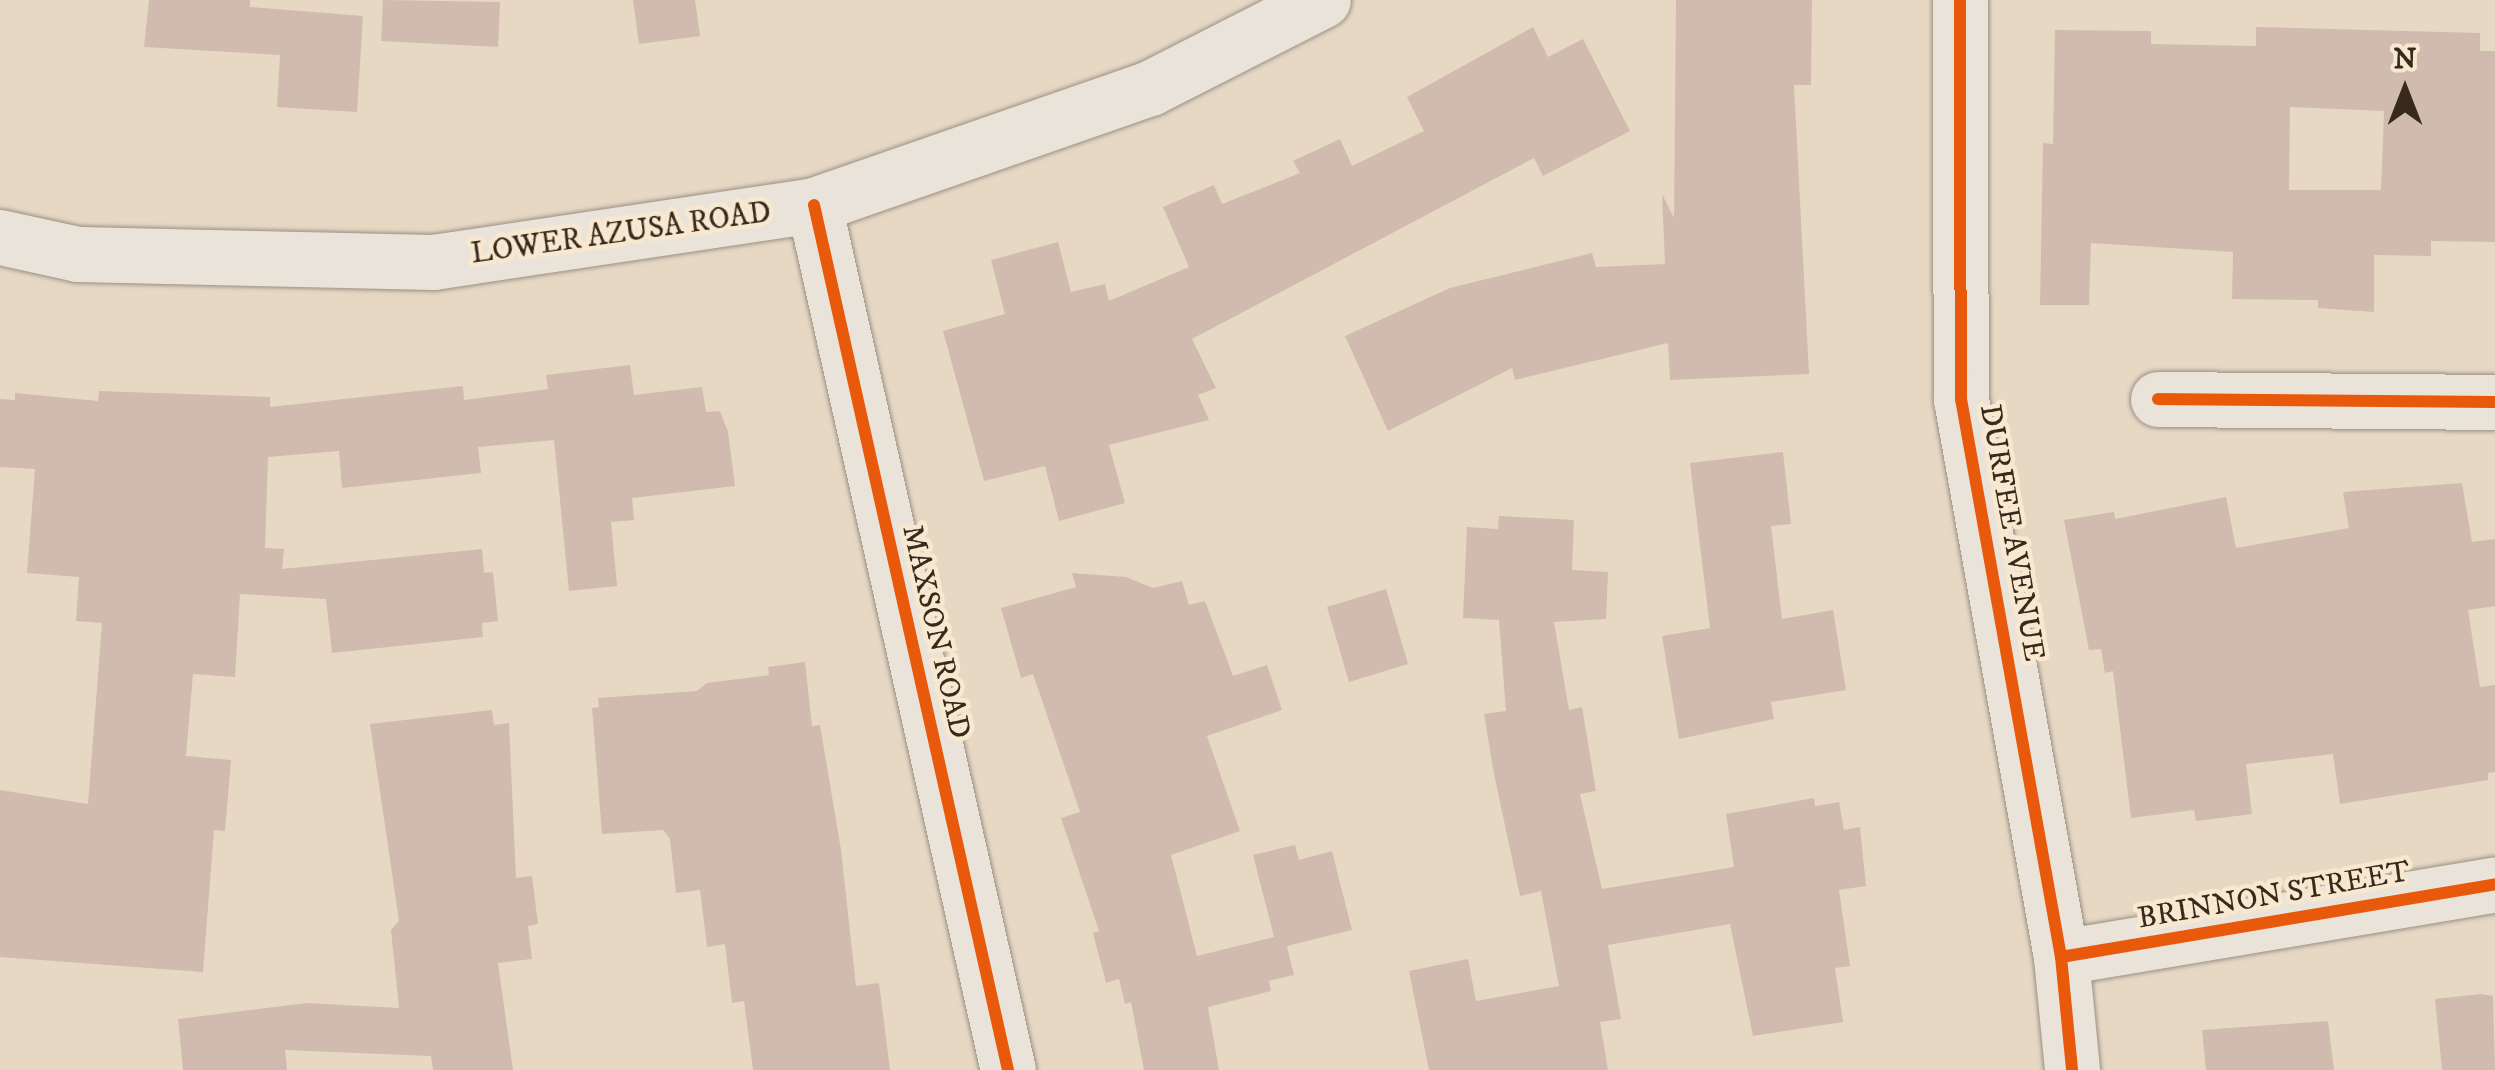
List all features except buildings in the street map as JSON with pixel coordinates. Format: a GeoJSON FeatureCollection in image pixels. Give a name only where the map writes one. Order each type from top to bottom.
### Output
{"type":"FeatureCollection","features":[{"type":"Feature","properties":{"kind":"street","name":"LOWER AZUSA ROAD"},"geometry":{"type":"LineString","coordinates":[[0,236],[78,254],[433,262],[814,205],[1150,88],[1323,0]]}},
{"type":"Feature","properties":{"kind":"street","name":"DURFEE AVENUE"},"geometry":{"type":"LineString","coordinates":[[1960,0],[1961,399],[2061,957],[2072,1070]]}},
{"type":"Feature","properties":{"kind":"street","name":"MAXSON ROAD"},"geometry":{"type":"LineString","coordinates":[[814,205],[1008,1070]]}},
{"type":"Feature","properties":{"kind":"street"},"geometry":{"type":"LineString","coordinates":[[2158,399],[2495,402]]}},
{"type":"Feature","properties":{"kind":"street","name":"BRINNON STREET"},"geometry":{"type":"LineString","coordinates":[[2061,957],[2495,884]]}},
{"type":"Feature","properties":{"kind":"cycle path"},"geometry":{"type":"LineString","coordinates":[[1960,0],[1961,399],[2061,957],[2072,1070]]}},
{"type":"Feature","properties":{"kind":"cycle path"},"geometry":{"type":"LineString","coordinates":[[814,205],[1008,1070]]}},
{"type":"Feature","properties":{"kind":"cycle path"},"geometry":{"type":"LineString","coordinates":[[2158,399],[2495,402]]}},
{"type":"Feature","properties":{"kind":"cycle path"},"geometry":{"type":"LineString","coordinates":[[2061,957],[2495,884]]}}]}
